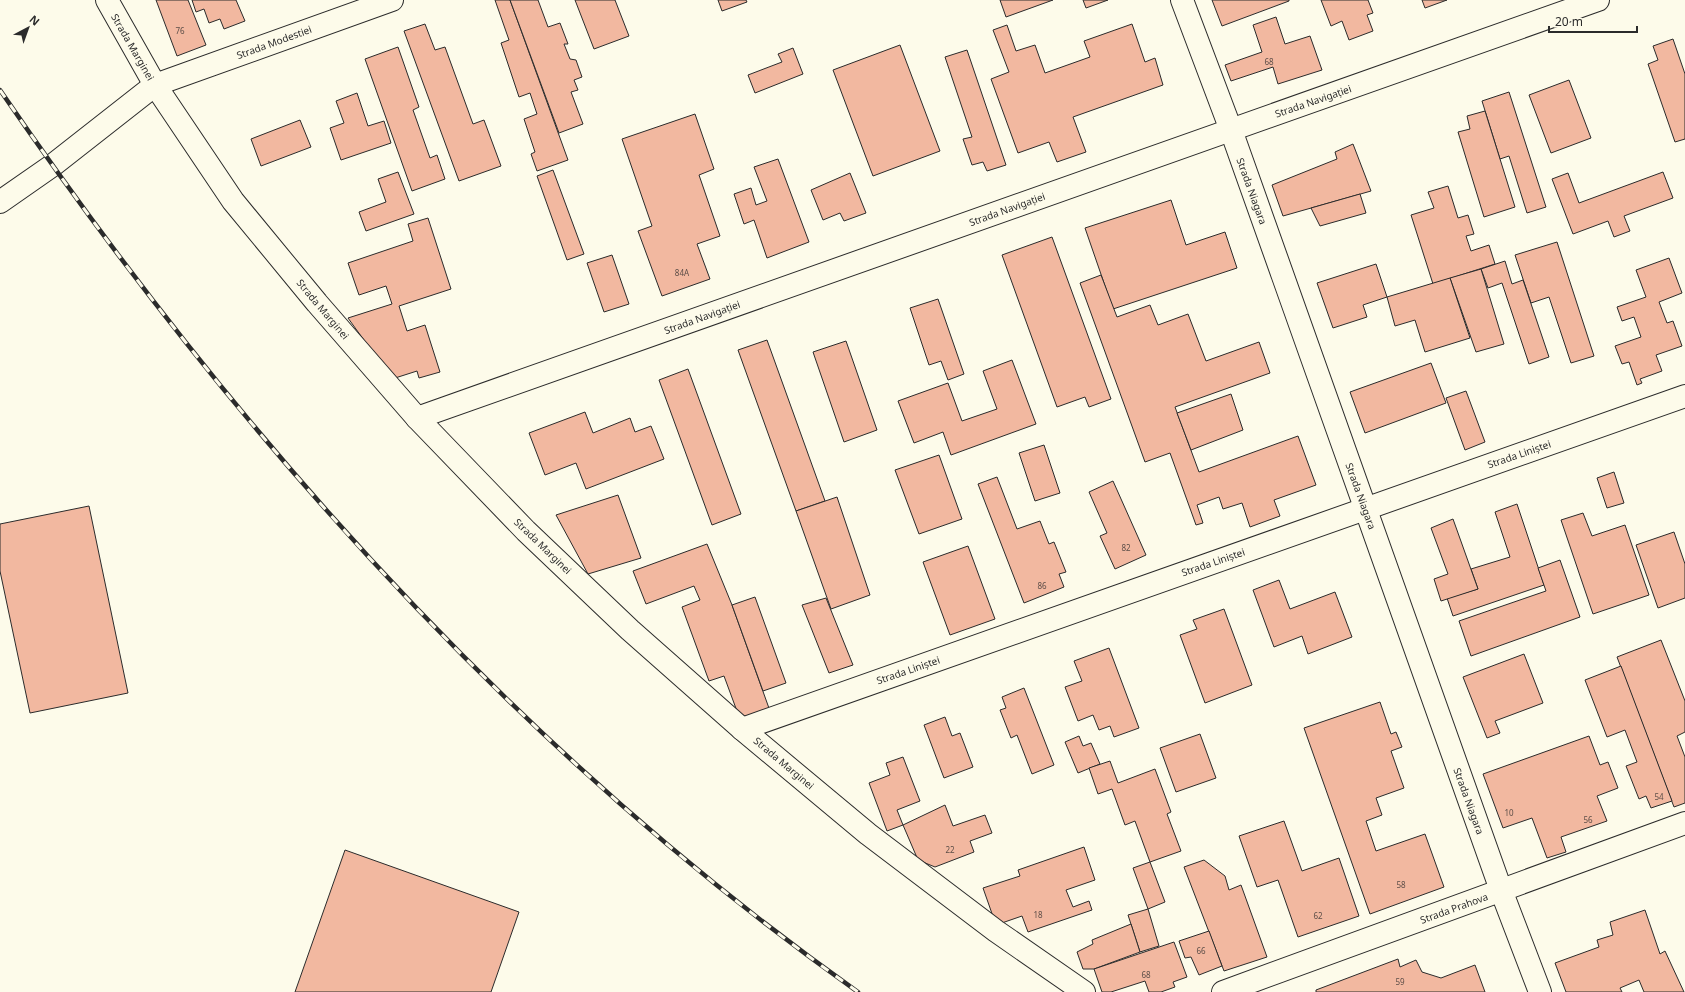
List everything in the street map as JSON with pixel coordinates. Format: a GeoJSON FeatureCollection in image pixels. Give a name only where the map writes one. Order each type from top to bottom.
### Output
{"type":"FeatureCollection","features":[{"type":"Feature","properties":{"kind":"street","name":"Strada Marginei"},"geometry":{"type":"LineString","coordinates":[[107,0],[155,85],[233,201],[317,303],[417,418],[526,531],[630,630],[742,728],[874,839],[996,931],[1084,992]]}},
{"type":"Feature","properties":{"kind":"street","name":"Strada Modestiei"},"geometry":{"type":"LineString","coordinates":[[0,202],[53,165],[155,85],[392,0]]}},
{"type":"Feature","properties":{"kind":"street","name":"Strada Niagara"},"geometry":{"type":"LineString","coordinates":[[1182,0],[1230,130],[1501,890],[1540,992]]}},
{"type":"Feature","properties":{"kind":"street","name":"Strada Navigației"},"geometry":{"type":"LineString","coordinates":[[417,418],[1598,0]]}},
{"type":"Feature","properties":{"kind":"street","name":"Strada Liniștei"},"geometry":{"type":"LineString","coordinates":[[742,728],[1685,396]]}},
{"type":"Feature","properties":{"kind":"street","name":"Strada Prahova"},"geometry":{"type":"LineString","coordinates":[[1223,992],[1685,823]]}},
{"type":"Feature","properties":{"kind":"building"},"geometry":{"type":"Polygon","coordinates":[[[156,0],[188,0],[206,45],[177,56],[156,0]]]}},
{"type":"Feature","properties":{"kind":"building"},"geometry":{"type":"Polygon","coordinates":[[[192,0],[236,0],[245,21],[224,29],[220,19],[209,23],[204,9],[196,12],[192,0]]]}},
{"type":"Feature","properties":{"kind":"building"},"geometry":{"type":"Polygon","coordinates":[[[495,0],[510,0],[568,160],[537,171],[531,154],[535,152],[524,119],[537,114],[530,93],[519,97],[501,43],[509,40],[495,0]]]}},
{"type":"Feature","properties":{"kind":"building"},"geometry":{"type":"Polygon","coordinates":[[[510,0],[538,0],[548,27],[560,23],[568,44],[564,44],[570,59],[576,60],[582,77],[574,80],[578,90],[571,92],[583,124],[559,133],[510,0]]]}},
{"type":"Feature","properties":{"kind":"building"},"geometry":{"type":"Polygon","coordinates":[[[575,0],[615,0],[629,36],[594,49],[575,0]]]}},
{"type":"Feature","properties":{"kind":"building"},"geometry":{"type":"Polygon","coordinates":[[[718,0],[746,0],[747,2],[722,11],[718,0]]]}},
{"type":"Feature","properties":{"kind":"building"},"geometry":{"type":"Polygon","coordinates":[[[1000,0],[1053,0],[1006,17],[1000,0]]]}},
{"type":"Feature","properties":{"kind":"building"},"geometry":{"type":"Polygon","coordinates":[[[1083,0],[1108,0],[1086,8],[1083,0]]]}},
{"type":"Feature","properties":{"kind":"building"},"geometry":{"type":"Polygon","coordinates":[[[1212,0],[1289,0],[1289,1],[1222,26],[1212,0]]]}},
{"type":"Feature","properties":{"kind":"building"},"geometry":{"type":"Polygon","coordinates":[[[1321,0],[1368,0],[1373,13],[1367,15],[1373,31],[1349,40],[1342,21],[1331,26],[1321,0]]]}},
{"type":"Feature","properties":{"kind":"building"},"geometry":{"type":"Polygon","coordinates":[[[1422,0],[1447,0],[1425,8],[1422,0]]]}},
{"type":"Feature","properties":{"kind":"building"},"geometry":{"type":"Polygon","coordinates":[[[1276,17],[1285,44],[1310,36],[1322,70],[1278,84],[1273,67],[1231,81],[1225,65],[1262,52],[1253,25],[1276,17]]]}},
{"type":"Feature","properties":{"kind":"building"},"geometry":{"type":"Polygon","coordinates":[[[425,24],[435,50],[445,47],[473,124],[484,120],[501,166],[459,181],[404,31],[425,24]]]}},
{"type":"Feature","properties":{"kind":"building"},"geometry":{"type":"Polygon","coordinates":[[[1132,24],[1145,62],[1155,58],[1163,85],[1073,117],[1086,152],[1057,162],[1049,142],[1018,153],[991,79],[1009,72],[993,30],[1007,25],[1016,51],[1035,45],[1045,73],[1090,57],[1084,41],[1132,24]]]}},
{"type":"Feature","properties":{"kind":"building"},"geometry":{"type":"Polygon","coordinates":[[[1673,39],[1685,74],[1685,139],[1675,142],[1648,64],[1658,60],[1653,46],[1673,39]]]}},
{"type":"Feature","properties":{"kind":"building"},"geometry":{"type":"Polygon","coordinates":[[[900,45],[940,151],[873,176],[833,70],[900,45]]]}},
{"type":"Feature","properties":{"kind":"building"},"geometry":{"type":"Polygon","coordinates":[[[398,47],[419,107],[413,110],[430,158],[437,155],[445,179],[412,191],[365,59],[398,47]]]}},
{"type":"Feature","properties":{"kind":"building"},"geometry":{"type":"Polygon","coordinates":[[[793,48],[803,74],[755,93],[748,75],[782,62],[778,54],[793,48]]]}},
{"type":"Feature","properties":{"kind":"building"},"geometry":{"type":"Polygon","coordinates":[[[967,50],[1006,165],[987,171],[983,162],[972,165],[963,139],[972,137],[945,57],[967,50]]]}},
{"type":"Feature","properties":{"kind":"building"},"geometry":{"type":"Polygon","coordinates":[[[1569,80],[1591,138],[1551,153],[1529,95],[1569,80]]]}},
{"type":"Feature","properties":{"kind":"building"},"geometry":{"type":"Polygon","coordinates":[[[1509,92],[1546,207],[1527,213],[1509,156],[1500,159],[1482,101],[1509,92]]]}},
{"type":"Feature","properties":{"kind":"building"},"geometry":{"type":"Polygon","coordinates":[[[357,93],[368,126],[384,121],[391,143],[341,160],[330,128],[344,123],[336,101],[357,93]]]}},
{"type":"Feature","properties":{"kind":"building"},"geometry":{"type":"Polygon","coordinates":[[[1485,111],[1515,207],[1484,217],[1458,132],[1470,129],[1467,116],[1485,111]]]}},
{"type":"Feature","properties":{"kind":"building"},"geometry":{"type":"Polygon","coordinates":[[[695,114],[714,169],[699,175],[720,236],[697,244],[710,279],[662,296],[638,231],[652,226],[622,139],[695,114]]]}},
{"type":"Feature","properties":{"kind":"building"},"geometry":{"type":"Polygon","coordinates":[[[300,120],[311,147],[261,166],[251,139],[300,120]]]}},
{"type":"Feature","properties":{"kind":"building"},"geometry":{"type":"Polygon","coordinates":[[[1353,144],[1371,191],[1283,216],[1272,185],[1337,159],[1335,152],[1353,144]]]}},
{"type":"Feature","properties":{"kind":"building"},"geometry":{"type":"Polygon","coordinates":[[[778,159],[809,242],[767,258],[754,220],[744,224],[734,194],[751,188],[756,205],[767,201],[754,167],[778,159]]]}},
{"type":"Feature","properties":{"kind":"building"},"geometry":{"type":"Polygon","coordinates":[[[553,170],[584,254],[567,260],[537,176],[553,170]]]}},
{"type":"Feature","properties":{"kind":"building"},"geometry":{"type":"Polygon","coordinates":[[[398,172],[414,214],[366,231],[359,212],[386,202],[378,179],[398,172]]]}},
{"type":"Feature","properties":{"kind":"building"},"geometry":{"type":"Polygon","coordinates":[[[1663,172],[1673,198],[1624,216],[1630,231],[1614,237],[1608,221],[1573,234],[1552,179],[1568,173],[1579,203],[1663,172]]]}},
{"type":"Feature","properties":{"kind":"building"},"geometry":{"type":"Polygon","coordinates":[[[850,173],[866,213],[844,221],[840,213],[823,220],[811,190],[850,173]]]}},
{"type":"Feature","properties":{"kind":"building"},"geometry":{"type":"Polygon","coordinates":[[[1448,186],[1458,218],[1468,215],[1474,234],[1466,236],[1471,251],[1489,245],[1495,264],[1433,284],[1411,215],[1434,208],[1428,192],[1448,186]]]}},
{"type":"Feature","properties":{"kind":"building"},"geometry":{"type":"Polygon","coordinates":[[[1360,194],[1366,213],[1320,226],[1311,208],[1360,194]]]}},
{"type":"Feature","properties":{"kind":"building"},"geometry":{"type":"Polygon","coordinates":[[[1171,200],[1186,245],[1225,232],[1237,268],[1113,309],[1085,228],[1171,200]]]}},
{"type":"Feature","properties":{"kind":"building"},"geometry":{"type":"Polygon","coordinates":[[[428,218],[451,289],[399,306],[407,331],[425,325],[440,372],[419,378],[417,371],[392,379],[348,318],[392,304],[386,286],[359,295],[348,263],[413,241],[408,224],[428,218]]]}},
{"type":"Feature","properties":{"kind":"building"},"geometry":{"type":"Polygon","coordinates":[[[1052,237],[1111,399],[1089,407],[1085,397],[1057,407],[1002,255],[1052,237]]]}},
{"type":"Feature","properties":{"kind":"building"},"geometry":{"type":"Polygon","coordinates":[[[1557,242],[1594,356],[1571,363],[1549,297],[1531,303],[1515,255],[1557,242]]]}},
{"type":"Feature","properties":{"kind":"building"},"geometry":{"type":"Polygon","coordinates":[[[612,255],[629,304],[604,312],[587,263],[612,255]]]}},
{"type":"Feature","properties":{"kind":"building"},"geometry":{"type":"Polygon","coordinates":[[[1669,258],[1682,293],[1659,302],[1667,323],[1673,321],[1682,346],[1656,355],[1662,371],[1640,379],[1642,383],[1637,385],[1629,362],[1622,364],[1615,346],[1641,337],[1634,317],[1622,321],[1617,307],[1646,297],[1636,270],[1669,258]]]}},
{"type":"Feature","properties":{"kind":"building"},"geometry":{"type":"Polygon","coordinates":[[[1505,261],[1512,284],[1523,280],[1549,357],[1529,364],[1502,283],[1488,288],[1481,269],[1505,261]]]}},
{"type":"Feature","properties":{"kind":"building"},"geometry":{"type":"Polygon","coordinates":[[[1376,264],[1387,297],[1363,305],[1367,317],[1333,328],[1317,283],[1376,264]]]}},
{"type":"Feature","properties":{"kind":"building"},"geometry":{"type":"Polygon","coordinates":[[[1481,269],[1504,344],[1476,352],[1450,278],[1481,269]]]}},
{"type":"Feature","properties":{"kind":"building"},"geometry":{"type":"Polygon","coordinates":[[[1101,275],[1117,317],[1150,305],[1158,325],[1188,314],[1206,361],[1259,342],[1270,373],[1175,407],[1199,472],[1298,436],[1316,485],[1274,500],[1280,516],[1250,527],[1242,503],[1223,509],[1219,497],[1197,505],[1203,523],[1196,525],[1170,453],[1145,462],[1080,283],[1101,275]]]}},
{"type":"Feature","properties":{"kind":"building"},"geometry":{"type":"Polygon","coordinates":[[[1450,278],[1470,338],[1425,352],[1415,320],[1395,326],[1387,297],[1450,278]]]}},
{"type":"Feature","properties":{"kind":"building"},"geometry":{"type":"Polygon","coordinates":[[[938,299],[964,374],[948,380],[941,361],[929,365],[910,308],[938,299]]]}},
{"type":"Feature","properties":{"kind":"building"},"geometry":{"type":"Polygon","coordinates":[[[767,340],[825,501],[796,511],[738,350],[767,340]]]}},
{"type":"Feature","properties":{"kind":"building"},"geometry":{"type":"Polygon","coordinates":[[[846,341],[877,430],[844,442],[813,352],[846,341]]]}},
{"type":"Feature","properties":{"kind":"building"},"geometry":{"type":"Polygon","coordinates":[[[1012,360],[1036,424],[951,455],[943,432],[914,443],[898,401],[948,383],[962,421],[997,409],[983,371],[1012,360]]]}},
{"type":"Feature","properties":{"kind":"building"},"geometry":{"type":"Polygon","coordinates":[[[1431,363],[1446,403],[1365,433],[1350,392],[1431,363]]]}},
{"type":"Feature","properties":{"kind":"building"},"geometry":{"type":"Polygon","coordinates":[[[688,369],[741,514],[712,525],[659,380],[688,369]]]}},
{"type":"Feature","properties":{"kind":"building"},"geometry":{"type":"Polygon","coordinates":[[[1466,391],[1485,442],[1465,450],[1446,398],[1466,391]]]}},
{"type":"Feature","properties":{"kind":"building"},"geometry":{"type":"Polygon","coordinates":[[[1231,394],[1243,430],[1191,450],[1177,413],[1231,394]]]}},
{"type":"Feature","properties":{"kind":"building"},"geometry":{"type":"Polygon","coordinates":[[[585,412],[593,433],[630,418],[635,432],[651,426],[664,459],[586,489],[576,463],[545,475],[529,433],[585,412]]]}},
{"type":"Feature","properties":{"kind":"building"},"geometry":{"type":"Polygon","coordinates":[[[1044,445],[1060,493],[1035,501],[1019,453],[1044,445]]]}},
{"type":"Feature","properties":{"kind":"building"},"geometry":{"type":"Polygon","coordinates":[[[939,455],[962,519],[919,534],[895,470],[939,455]]]}},
{"type":"Feature","properties":{"kind":"building"},"geometry":{"type":"Polygon","coordinates":[[[1614,472],[1624,503],[1607,508],[1597,478],[1614,472]]]}},
{"type":"Feature","properties":{"kind":"building"},"geometry":{"type":"Polygon","coordinates":[[[997,477],[1017,529],[1040,521],[1049,544],[1054,542],[1066,572],[1059,574],[1064,587],[1024,603],[978,484],[997,477]]]}},
{"type":"Feature","properties":{"kind":"building"},"geometry":{"type":"Polygon","coordinates":[[[1113,481],[1146,555],[1115,569],[1100,536],[1107,533],[1089,492],[1113,481]]]}},
{"type":"Feature","properties":{"kind":"building"},"geometry":{"type":"Polygon","coordinates":[[[618,495],[641,558],[588,574],[556,515],[618,495]]]}},
{"type":"Feature","properties":{"kind":"building"},"geometry":{"type":"Polygon","coordinates":[[[837,497],[870,595],[831,609],[796,511],[837,497]]]}},
{"type":"Feature","properties":{"kind":"building"},"geometry":{"type":"Polygon","coordinates":[[[1517,504],[1544,585],[1453,616],[1447,598],[1478,589],[1471,569],[1510,557],[1495,512],[1517,504]]]}},
{"type":"Feature","properties":{"kind":"building"},"geometry":{"type":"Polygon","coordinates":[[[89,506],[128,693],[30,713],[0,571],[0,524],[89,506]]]}},
{"type":"Feature","properties":{"kind":"building"},"geometry":{"type":"Polygon","coordinates":[[[1583,513],[1592,536],[1625,525],[1649,595],[1593,614],[1561,520],[1583,513]]]}},
{"type":"Feature","properties":{"kind":"building"},"geometry":{"type":"Polygon","coordinates":[[[1453,519],[1478,589],[1441,601],[1434,579],[1448,574],[1431,528],[1453,519]]]}},
{"type":"Feature","properties":{"kind":"building"},"geometry":{"type":"Polygon","coordinates":[[[1674,532],[1685,564],[1685,598],[1658,608],[1636,545],[1674,532]]]}},
{"type":"Feature","properties":{"kind":"building"},"geometry":{"type":"Polygon","coordinates":[[[707,544],[732,605],[770,711],[741,722],[724,676],[709,681],[682,607],[700,600],[694,586],[646,604],[633,571],[707,544]]]}},
{"type":"Feature","properties":{"kind":"building"},"geometry":{"type":"Polygon","coordinates":[[[968,546],[995,619],[950,635],[923,562],[968,546]]]}},
{"type":"Feature","properties":{"kind":"building"},"geometry":{"type":"Polygon","coordinates":[[[1560,560],[1580,617],[1471,656],[1459,621],[1546,591],[1538,568],[1560,560]]]}},
{"type":"Feature","properties":{"kind":"building"},"geometry":{"type":"Polygon","coordinates":[[[1279,580],[1290,609],[1335,592],[1352,637],[1308,654],[1302,636],[1274,647],[1253,590],[1279,580]]]}},
{"type":"Feature","properties":{"kind":"building"},"geometry":{"type":"Polygon","coordinates":[[[755,597],[786,683],[763,691],[732,605],[755,597]]]}},
{"type":"Feature","properties":{"kind":"building"},"geometry":{"type":"Polygon","coordinates":[[[826,598],[853,665],[829,673],[802,605],[826,598]]]}},
{"type":"Feature","properties":{"kind":"building"},"geometry":{"type":"Polygon","coordinates":[[[1224,609],[1252,685],[1205,703],[1180,635],[1197,629],[1193,620],[1224,609]]]}},
{"type":"Feature","properties":{"kind":"building"},"geometry":{"type":"Polygon","coordinates":[[[1661,640],[1685,701],[1685,732],[1677,736],[1685,757],[1685,803],[1674,807],[1617,657],[1661,640]]]}},
{"type":"Feature","properties":{"kind":"building"},"geometry":{"type":"Polygon","coordinates":[[[1109,648],[1139,728],[1114,737],[1110,726],[1099,730],[1093,715],[1078,721],[1065,687],[1082,681],[1074,661],[1109,648]]]}},
{"type":"Feature","properties":{"kind":"building"},"geometry":{"type":"Polygon","coordinates":[[[1524,654],[1543,703],[1495,721],[1500,733],[1487,738],[1463,677],[1524,654]]]}},
{"type":"Feature","properties":{"kind":"building"},"geometry":{"type":"Polygon","coordinates":[[[1621,666],[1672,801],[1651,808],[1646,796],[1639,799],[1626,766],[1637,762],[1625,730],[1607,737],[1585,680],[1621,666]]]}},
{"type":"Feature","properties":{"kind":"building"},"geometry":{"type":"Polygon","coordinates":[[[1024,688],[1054,765],[1032,774],[1017,735],[1011,738],[1000,710],[1006,708],[1002,697],[1024,688]]]}},
{"type":"Feature","properties":{"kind":"building"},"geometry":{"type":"Polygon","coordinates":[[[1380,702],[1391,734],[1396,732],[1402,747],[1391,751],[1404,788],[1376,798],[1382,815],[1366,821],[1376,851],[1425,834],[1444,887],[1370,914],[1304,728],[1380,702]]]}},
{"type":"Feature","properties":{"kind":"building"},"geometry":{"type":"Polygon","coordinates":[[[945,717],[952,736],[960,733],[973,767],[944,778],[924,725],[945,717]]]}},
{"type":"Feature","properties":{"kind":"building"},"geometry":{"type":"Polygon","coordinates":[[[1200,734],[1216,778],[1176,792],[1160,748],[1200,734]]]}},
{"type":"Feature","properties":{"kind":"building"},"geometry":{"type":"Polygon","coordinates":[[[1079,736],[1083,746],[1091,743],[1100,764],[1078,773],[1065,742],[1079,736]]]}},
{"type":"Feature","properties":{"kind":"building"},"geometry":{"type":"Polygon","coordinates":[[[1589,736],[1600,765],[1608,762],[1618,788],[1597,796],[1607,821],[1561,837],[1566,852],[1547,858],[1532,818],[1503,828],[1483,774],[1589,736]]]}},
{"type":"Feature","properties":{"kind":"building"},"geometry":{"type":"Polygon","coordinates":[[[903,757],[920,801],[897,810],[903,825],[887,831],[869,783],[890,775],[886,763],[903,757]]]}},
{"type":"Feature","properties":{"kind":"building"},"geometry":{"type":"Polygon","coordinates":[[[1110,761],[1118,783],[1155,769],[1171,812],[1167,814],[1181,851],[1150,862],[1135,821],[1125,825],[1112,789],[1098,794],[1089,768],[1110,761]]]}},
{"type":"Feature","properties":{"kind":"building"},"geometry":{"type":"Polygon","coordinates":[[[945,805],[953,826],[985,815],[992,833],[970,841],[974,852],[935,867],[918,860],[903,825],[945,805]]]}},
{"type":"Feature","properties":{"kind":"building"},"geometry":{"type":"Polygon","coordinates":[[[1284,821],[1302,871],[1339,858],[1359,916],[1298,937],[1278,880],[1257,887],[1239,836],[1284,821]]]}},
{"type":"Feature","properties":{"kind":"building"},"geometry":{"type":"Polygon","coordinates":[[[1084,847],[1095,880],[1066,890],[1073,907],[1089,901],[1092,910],[1028,932],[1022,916],[996,925],[983,888],[1020,876],[1018,870],[1084,847]]]}},
{"type":"Feature","properties":{"kind":"building"},"geometry":{"type":"Polygon","coordinates":[[[345,850],[519,912],[491,992],[295,992],[345,850]]]}},
{"type":"Feature","properties":{"kind":"building"},"geometry":{"type":"Polygon","coordinates":[[[1204,860],[1225,876],[1229,890],[1241,885],[1267,957],[1224,971],[1184,867],[1204,860]]]}},
{"type":"Feature","properties":{"kind":"building"},"geometry":{"type":"Polygon","coordinates":[[[1150,862],[1165,902],[1148,909],[1133,868],[1150,862]]]}},
{"type":"Feature","properties":{"kind":"building"},"geometry":{"type":"Polygon","coordinates":[[[1148,909],[1159,946],[1140,952],[1128,915],[1148,909]]]}},
{"type":"Feature","properties":{"kind":"building"},"geometry":{"type":"Polygon","coordinates":[[[1645,910],[1660,954],[1665,951],[1684,992],[1644,992],[1639,980],[1620,988],[1622,992],[1566,992],[1555,963],[1599,947],[1597,940],[1613,935],[1610,922],[1645,910]]]}},
{"type":"Feature","properties":{"kind":"building"},"geometry":{"type":"Polygon","coordinates":[[[1131,924],[1140,952],[1094,969],[1083,969],[1077,952],[1093,944],[1092,940],[1131,924]]]}},
{"type":"Feature","properties":{"kind":"building"},"geometry":{"type":"Polygon","coordinates":[[[1209,931],[1222,966],[1199,975],[1191,957],[1185,958],[1179,941],[1209,931]]]}},
{"type":"Feature","properties":{"kind":"building"},"geometry":{"type":"Polygon","coordinates":[[[1174,942],[1187,977],[1173,982],[1175,987],[1161,992],[1149,992],[1145,981],[1111,992],[1102,992],[1094,969],[1174,942]]]}},
{"type":"Feature","properties":{"kind":"building"},"geometry":{"type":"Polygon","coordinates":[[[1398,959],[1400,967],[1416,960],[1422,972],[1441,978],[1475,965],[1485,992],[1316,992],[1316,990],[1398,959]]]}},
{"type":"Feature","properties":{"kind":"railway"},"geometry":{"type":"LineString","coordinates":[[0,90],[90,217],[185,342],[285,463],[389,579],[499,691],[613,798],[733,898],[858,992]]}}]}
